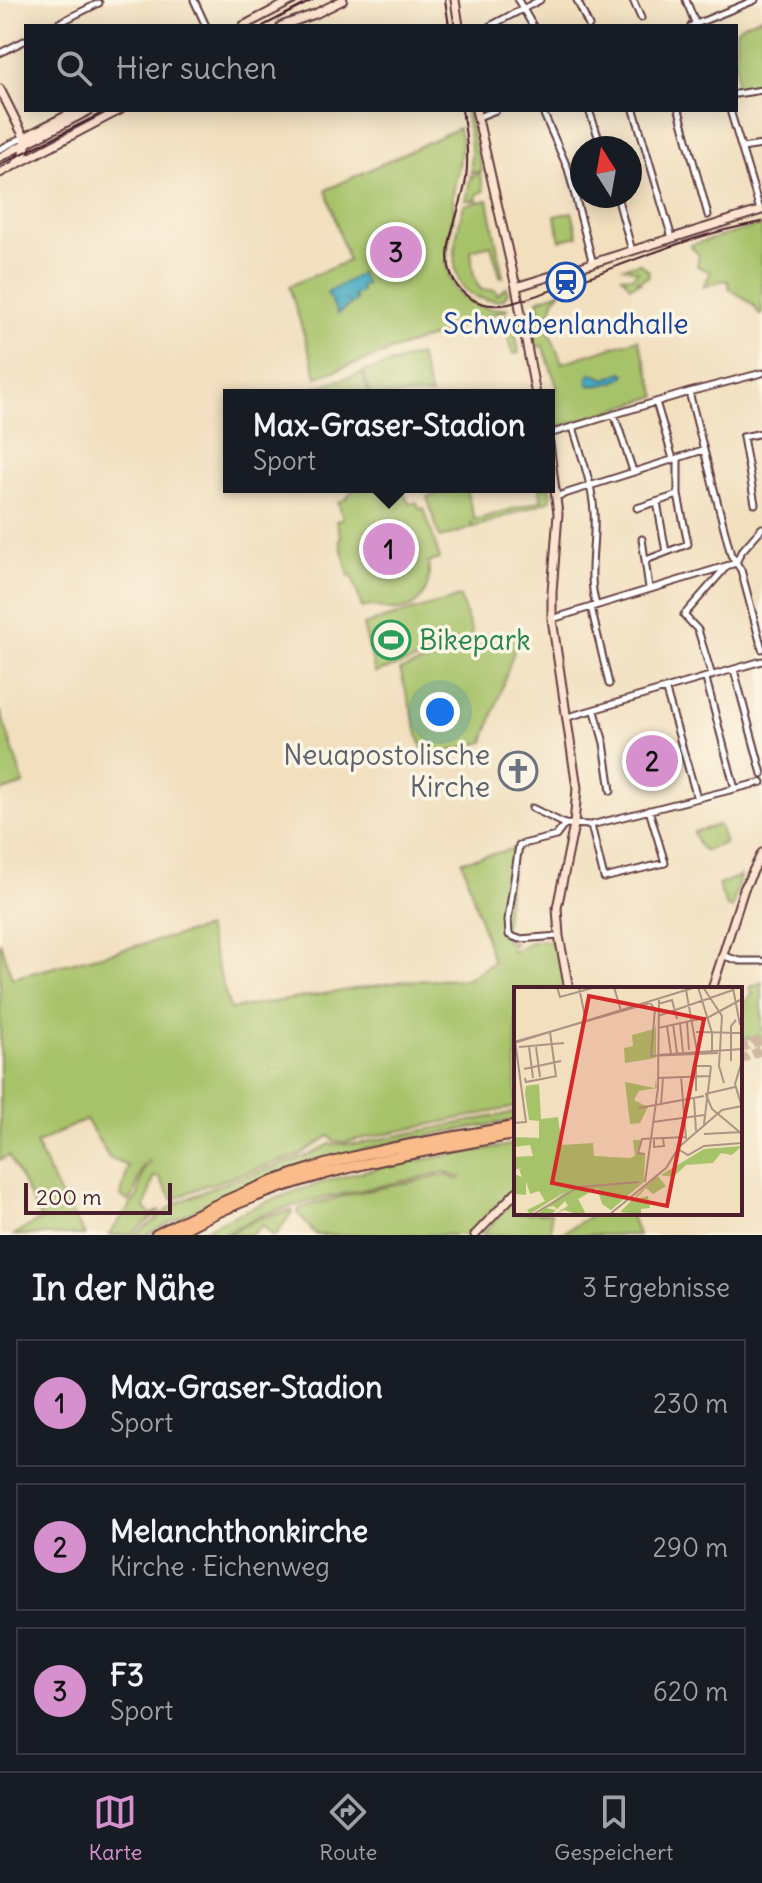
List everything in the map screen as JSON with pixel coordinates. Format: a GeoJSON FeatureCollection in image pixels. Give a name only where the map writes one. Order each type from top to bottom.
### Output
{"type":"FeatureCollection","features":[{"type":"Feature","properties":{"kind":"highway"},"geometry":{"type":"LineString","coordinates":[[156,1235],[246,1191],[306,1170],[371,1153],[514,1126]]}},
{"type":"Feature","properties":{"kind":"highway"},"geometry":{"type":"LineString","coordinates":[[173,1235],[252,1198],[323,1173],[514,1134]]}},
{"type":"Feature","properties":{"kind":"main road"},"geometry":{"type":"LineString","coordinates":[[270,13],[293,0]]}},
{"type":"Feature","properties":{"kind":"main road"},"geometry":{"type":"LineString","coordinates":[[247,24],[300,0]]}},
{"type":"Feature","properties":{"kind":"main road"},"geometry":{"type":"LineString","coordinates":[[284,24],[333,0]]}},
{"type":"Feature","properties":{"kind":"main road"},"geometry":{"type":"LineString","coordinates":[[286,24],[343,0]]}},
{"type":"Feature","properties":{"kind":"main road"},"geometry":{"type":"LineString","coordinates":[[455,0],[459,24]]}},
{"type":"Feature","properties":{"kind":"main road"},"geometry":{"type":"LineString","coordinates":[[0,89],[26,140],[24,153],[16,165]]}},
{"type":"Feature","properties":{"kind":"main road"},"geometry":{"type":"LineString","coordinates":[[0,157],[74,112]]}},
{"type":"Feature","properties":{"kind":"main road"},"geometry":{"type":"LineString","coordinates":[[26,140],[86,112]]}},
{"type":"Feature","properties":{"kind":"main road"},"geometry":{"type":"LineString","coordinates":[[0,173],[116,112]]}},
{"type":"Feature","properties":{"kind":"main road"},"geometry":{"type":"LineString","coordinates":[[477,113],[516,287],[535,389]]}},
{"type":"Feature","properties":{"kind":"main road"},"geometry":{"type":"LineString","coordinates":[[26,140],[46,149]]}},
{"type":"Feature","properties":{"kind":"main road"},"geometry":{"type":"LineString","coordinates":[[516,287],[632,251],[671,234],[761,210]]}},
{"type":"Feature","properties":{"kind":"main road"},"geometry":{"type":"LineString","coordinates":[[555,478],[558,496],[552,619],[577,788],[557,908],[569,987]]}},
{"type":"Feature","properties":{"kind":"main road"},"geometry":{"type":"LineString","coordinates":[[713,987],[744,889],[761,857]]}},
{"type":"Feature","properties":{"kind":"main road"},"geometry":{"type":"LineString","coordinates":[[475,1235],[514,1194]]}},
{"type":"Feature","properties":{"kind":"street"},"geometry":{"type":"LineString","coordinates":[[194,0],[205,24]]}},
{"type":"Feature","properties":{"kind":"street"},"geometry":{"type":"LineString","coordinates":[[518,0],[532,24]]}},
{"type":"Feature","properties":{"kind":"street"},"geometry":{"type":"LineString","coordinates":[[494,24],[540,0]]}},
{"type":"Feature","properties":{"kind":"street"},"geometry":{"type":"LineString","coordinates":[[577,0],[588,24]]}},
{"type":"Feature","properties":{"kind":"street"},"geometry":{"type":"LineString","coordinates":[[633,0],[641,18]]}},
{"type":"Feature","properties":{"kind":"street"},"geometry":{"type":"LineString","coordinates":[[686,0],[695,24]]}},
{"type":"Feature","properties":{"kind":"street"},"geometry":{"type":"LineString","coordinates":[[730,0],[733,9]]}},
{"type":"Feature","properties":{"kind":"street"},"geometry":{"type":"LineString","coordinates":[[697,24],[755,0]]}},
{"type":"Feature","properties":{"kind":"street"},"geometry":{"type":"LineString","coordinates":[[57,24],[99,3]]}},
{"type":"Feature","properties":{"kind":"street"},"geometry":{"type":"LineString","coordinates":[[0,53],[24,41]]}},
{"type":"Feature","properties":{"kind":"street"},"geometry":{"type":"LineString","coordinates":[[738,94],[762,90]]}},
{"type":"Feature","properties":{"kind":"street"},"geometry":{"type":"LineString","coordinates":[[543,112],[568,169],[593,264]]}},
{"type":"Feature","properties":{"kind":"street"},"geometry":{"type":"LineString","coordinates":[[590,112],[598,136]]}},
{"type":"Feature","properties":{"kind":"street"},"geometry":{"type":"LineString","coordinates":[[635,112],[671,234]]}},
{"type":"Feature","properties":{"kind":"street"},"geometry":{"type":"LineString","coordinates":[[680,112],[708,215]]}},
{"type":"Feature","properties":{"kind":"street"},"geometry":{"type":"LineString","coordinates":[[731,112],[761,210]]}},
{"type":"Feature","properties":{"kind":"street"},"geometry":{"type":"LineString","coordinates":[[0,149],[26,140]]}},
{"type":"Feature","properties":{"kind":"street"},"geometry":{"type":"LineString","coordinates":[[742,148],[762,145]]}},
{"type":"Feature","properties":{"kind":"street"},"geometry":{"type":"LineString","coordinates":[[620,208],[632,251]]}},
{"type":"Feature","properties":{"kind":"street"},"geometry":{"type":"LineString","coordinates":[[555,432],[762,373]]}},
{"type":"Feature","properties":{"kind":"street"},"geometry":{"type":"LineString","coordinates":[[689,392],[731,555],[741,570],[762,649]]}},
{"type":"Feature","properties":{"kind":"street"},"geometry":{"type":"LineString","coordinates":[[646,560],[688,544],[678,495],[676,458],[656,402]]}},
{"type":"Feature","properties":{"kind":"street"},"geometry":{"type":"LineString","coordinates":[[614,414],[633,471]]}},
{"type":"Feature","properties":{"kind":"street"},"geometry":{"type":"LineString","coordinates":[[573,427],[590,485],[594,527],[590,585],[609,684]]}},
{"type":"Feature","properties":{"kind":"street"},"geometry":{"type":"LineString","coordinates":[[755,504],[743,437],[762,433]]}},
{"type":"Feature","properties":{"kind":"street"},"geometry":{"type":"LineString","coordinates":[[558,496],[703,450]]}},
{"type":"Feature","properties":{"kind":"street"},"geometry":{"type":"LineString","coordinates":[[637,508],[678,495]]}},
{"type":"Feature","properties":{"kind":"street"},"geometry":{"type":"LineString","coordinates":[[657,502],[666,552]]}},
{"type":"Feature","properties":{"kind":"street"},"geometry":{"type":"LineString","coordinates":[[736,563],[741,552],[762,528]]}},
{"type":"Feature","properties":{"kind":"street"},"geometry":{"type":"LineString","coordinates":[[642,539],[649,588]]}},
{"type":"Feature","properties":{"kind":"street"},"geometry":{"type":"LineString","coordinates":[[552,619],[736,563]]}},
{"type":"Feature","properties":{"kind":"street"},"geometry":{"type":"LineString","coordinates":[[727,565],[684,615],[698,630],[735,789]]}},
{"type":"Feature","properties":{"kind":"street"},"geometry":{"type":"LineString","coordinates":[[568,717],[762,661]]}},
{"type":"Feature","properties":{"kind":"street"},"geometry":{"type":"LineString","coordinates":[[734,670],[762,774]]}},
{"type":"Feature","properties":{"kind":"street"},"geometry":{"type":"LineString","coordinates":[[666,691],[697,798]]}},
{"type":"Feature","properties":{"kind":"street"},"geometry":{"type":"LineString","coordinates":[[595,711],[604,743],[611,791]]}},
{"type":"Feature","properties":{"kind":"street"},"geometry":{"type":"LineString","coordinates":[[532,808],[569,825],[591,825],[762,782]]}},
{"type":"Feature","properties":{"kind":"street"},"geometry":{"type":"LineString","coordinates":[[591,825],[604,878],[665,863],[649,810]]}},
{"type":"Feature","properties":{"kind":"street"},"geometry":{"type":"LineString","coordinates":[[559,936],[519,939],[509,935],[508,929],[519,845],[556,836],[569,825]]}},
{"type":"Feature","properties":{"kind":"street"},"geometry":{"type":"LineString","coordinates":[[724,956],[740,961],[762,961]]}},
{"type":"Feature","properties":{"kind":"green space"},"geometry":{"type":"Polygon","coordinates":[[[762,17],[762,83],[738,88],[738,28],[762,17]]]}},
{"type":"Feature","properties":{"kind":"green space"},"geometry":{"type":"Polygon","coordinates":[[[465,112],[468,112],[482,171],[471,173],[471,146],[465,112]]]}},
{"type":"Feature","properties":{"kind":"green space"},"geometry":{"type":"Polygon","coordinates":[[[458,128],[461,152],[453,194],[454,212],[447,269],[456,290],[466,299],[485,308],[507,310],[317,377],[289,286],[348,261],[326,190],[458,128]]]}},
{"type":"Feature","properties":{"kind":"green space"},"geometry":{"type":"Polygon","coordinates":[[[480,173],[484,191],[476,195],[477,200],[466,200],[471,174],[472,177],[480,173]]]}},
{"type":"Feature","properties":{"kind":"green space"},"geometry":{"type":"Polygon","coordinates":[[[488,200],[503,277],[500,276],[491,245],[471,250],[473,272],[482,290],[495,290],[497,295],[506,287],[508,293],[502,300],[482,299],[468,293],[456,269],[457,237],[464,205],[488,200]]]}},
{"type":"Feature","properties":{"kind":"green space"},"geometry":{"type":"Polygon","coordinates":[[[572,212],[578,236],[560,240],[555,216],[572,212]]]}},
{"type":"Feature","properties":{"kind":"green space"},"geometry":{"type":"Polygon","coordinates":[[[762,225],[760,315],[753,305],[729,288],[729,282],[724,280],[703,287],[711,272],[697,266],[699,255],[690,245],[762,225]]]}},
{"type":"Feature","properties":{"kind":"green space"},"geometry":{"type":"Polygon","coordinates":[[[639,263],[649,271],[648,277],[630,286],[622,276],[632,277],[638,271],[624,267],[639,263]]]}},
{"type":"Feature","properties":{"kind":"green space"},"geometry":{"type":"Polygon","coordinates":[[[562,291],[554,300],[551,312],[546,314],[541,311],[562,363],[638,339],[657,396],[566,425],[555,425],[555,390],[558,389],[543,346],[536,347],[529,312],[540,309],[538,300],[562,291]]]}},
{"type":"Feature","properties":{"kind":"green space"},"geometry":{"type":"Polygon","coordinates":[[[512,314],[519,353],[513,354],[502,316],[512,314]]]}},
{"type":"Feature","properties":{"kind":"green space"},"geometry":{"type":"Polygon","coordinates":[[[419,355],[429,389],[369,389],[364,372],[419,355]]]}},
{"type":"Feature","properties":{"kind":"green space"},"geometry":{"type":"Polygon","coordinates":[[[362,373],[367,389],[310,389],[362,373]]]}},
{"type":"Feature","properties":{"kind":"green space"},"geometry":{"type":"Polygon","coordinates":[[[350,493],[404,493],[410,504],[417,502],[419,509],[424,508],[440,559],[428,563],[426,589],[410,607],[402,610],[375,606],[362,608],[352,575],[349,576],[336,521],[343,518],[338,502],[350,493]]]}},
{"type":"Feature","properties":{"kind":"green space"},"geometry":{"type":"Polygon","coordinates":[[[442,493],[467,493],[475,520],[542,500],[540,493],[550,493],[549,501],[473,528],[471,521],[472,528],[440,538],[427,497],[442,493]]]}},
{"type":"Feature","properties":{"kind":"green space"},"geometry":{"type":"Polygon","coordinates":[[[460,597],[475,642],[375,673],[363,625],[460,597]]]}},
{"type":"Feature","properties":{"kind":"green space"},"geometry":{"type":"Polygon","coordinates":[[[520,633],[484,742],[425,759],[400,670],[520,633]]]}},
{"type":"Feature","properties":{"kind":"green space"},"geometry":{"type":"Polygon","coordinates":[[[0,710],[24,784],[0,792],[0,710]]]}},
{"type":"Feature","properties":{"kind":"green space"},"geometry":{"type":"Polygon","coordinates":[[[719,825],[725,843],[705,851],[699,846],[693,832],[719,825]]]}},
{"type":"Feature","properties":{"kind":"green space"},"geometry":{"type":"Polygon","coordinates":[[[513,849],[504,929],[506,941],[515,942],[510,949],[512,952],[538,941],[556,943],[566,987],[514,987],[514,1107],[345,1142],[334,1141],[329,1136],[300,1155],[201,1187],[173,1200],[159,1177],[154,1177],[145,1207],[151,1215],[161,1210],[131,1235],[109,1235],[138,1195],[143,1170],[150,1163],[148,1160],[144,1165],[129,1202],[121,1196],[128,1166],[109,1158],[86,1119],[36,1144],[56,1188],[85,1235],[14,1235],[41,1219],[9,1156],[0,1160],[0,941],[12,978],[206,928],[230,1009],[404,981],[467,979],[493,962],[462,861],[513,849]]]}},
{"type":"Feature","properties":{"kind":"green space"},"geometry":{"type":"Polygon","coordinates":[[[740,876],[732,909],[727,907],[718,885],[740,876]]]}},
{"type":"Feature","properties":{"kind":"green space"},"geometry":{"type":"Polygon","coordinates":[[[762,982],[762,1043],[759,1045],[748,1037],[742,1044],[742,1005],[753,994],[749,988],[762,982]]]}},
{"type":"Feature","properties":{"kind":"green space"},"geometry":{"type":"Polygon","coordinates":[[[514,1112],[514,1120],[406,1140],[283,1173],[200,1207],[146,1235],[136,1235],[175,1204],[216,1186],[310,1155],[330,1144],[356,1144],[514,1112]]]}},
{"type":"Feature","properties":{"kind":"green space"},"geometry":{"type":"Polygon","coordinates":[[[514,1144],[514,1186],[469,1235],[316,1235],[298,1213],[300,1208],[355,1193],[447,1175],[458,1180],[461,1178],[446,1172],[315,1200],[259,1216],[221,1235],[193,1235],[277,1198],[321,1183],[403,1163],[514,1144]]]}},
{"type":"Feature","properties":{"kind":"green space"},"geometry":{"type":"Polygon","coordinates":[[[514,1200],[514,1215],[551,1215],[551,1235],[481,1235],[514,1200]]]}},
{"type":"Feature","properties":{"kind":"green space"},"geometry":{"type":"Polygon","coordinates":[[[293,1211],[276,1235],[271,1235],[263,1225],[251,1235],[226,1235],[260,1218],[293,1211]]]}},
{"type":"Feature","properties":{"kind":"green space"},"geometry":{"type":"Polygon","coordinates":[[[593,1215],[631,1215],[638,1235],[559,1235],[593,1215]]]}},
{"type":"Feature","properties":{"kind":"water"},"geometry":{"type":"Polygon","coordinates":[[[360,274],[366,284],[354,296],[356,300],[338,314],[327,293],[360,274]]]}},
{"type":"Feature","properties":{"kind":"water"},"geometry":{"type":"Polygon","coordinates":[[[622,372],[626,374],[623,377],[604,385],[589,385],[587,379],[591,373],[606,379],[622,372]]]}},
{"type":"Feature","properties":{"kind":"tunnel"},"geometry":{"type":"LineString","coordinates":[[742,1048],[762,1039]]}},
{"type":"Feature","properties":{"kind":"tunnel"},"geometry":{"type":"LineString","coordinates":[[742,1059],[762,1050]]}},
{"type":"Feature","properties":{"kind":"tram line"},"geometry":{"type":"LineString","coordinates":[[267,24],[313,0]]}},
{"type":"Feature","properties":{"kind":"tram line"},"geometry":{"type":"LineString","coordinates":[[445,0],[449,24]]}},
{"type":"Feature","properties":{"kind":"tram line"},"geometry":{"type":"LineString","coordinates":[[0,165],[104,112]]}},
{"type":"Feature","properties":{"kind":"tram line"},"geometry":{"type":"LineString","coordinates":[[462,112],[467,170],[448,255],[456,284],[467,296],[482,303],[509,304],[666,248],[762,222]]}},
{"type":"Feature","properties":{"kind":"place","name":"F3"},"geometry":{"type":"Point","coordinates":[396,252]}},
{"type":"Feature","properties":{"kind":"place","name":"Schwabenlandhalle"},"geometry":{"type":"Point","coordinates":[566,282]}},
{"type":"Feature","properties":{"kind":"place","name":"Max-Graser-Stadion"},"geometry":{"type":"Point","coordinates":[389,549]}},
{"type":"Feature","properties":{"kind":"place","name":"Bikepark"},"geometry":{"type":"Point","coordinates":[391,640]}},
{"type":"Feature","properties":{"kind":"place","name":"Melanchthonkirche"},"geometry":{"type":"Point","coordinates":[652,761]}},
{"type":"Feature","properties":{"kind":"place","name":"Neuapostolische Kirche"},"geometry":{"type":"Point","coordinates":[518,771]}}]}
